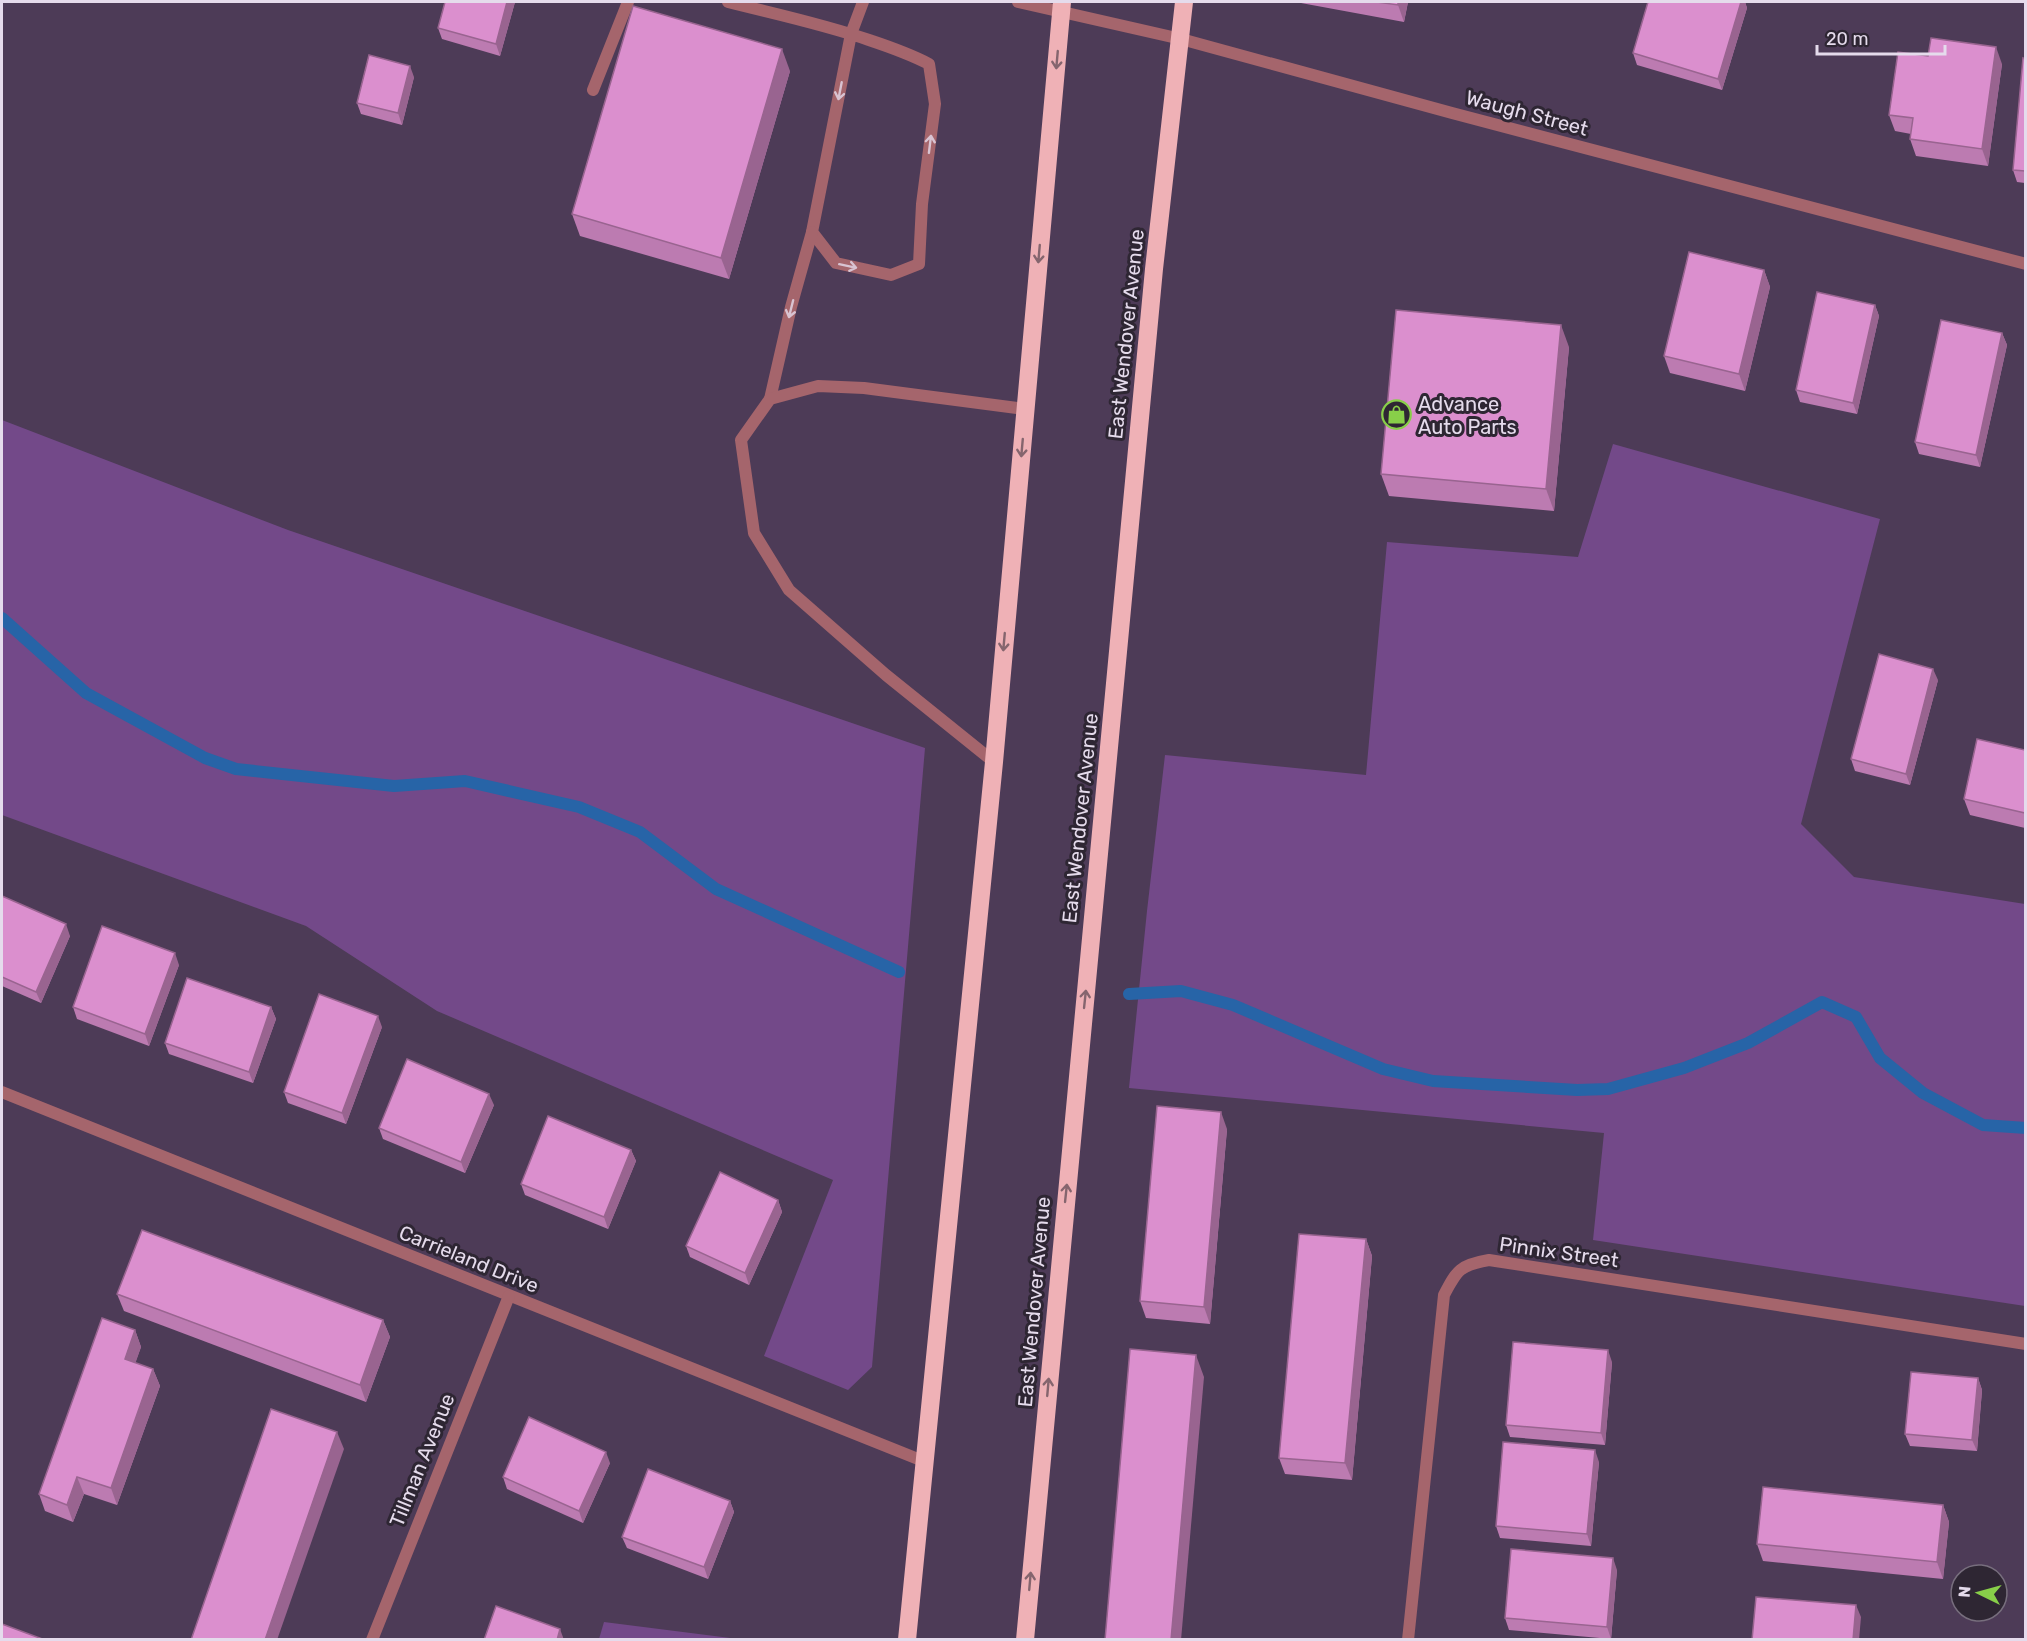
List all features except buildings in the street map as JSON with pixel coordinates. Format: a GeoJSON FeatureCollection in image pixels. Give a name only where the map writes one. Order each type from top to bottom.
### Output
{"type":"FeatureCollection","features":[{"type":"Feature","properties":{"kind":"highway","name":"East Wendover Avenue"},"geometry":{"type":"LineString","coordinates":[[1025,1640],[1153,280],[1184,2]]}},
{"type":"Feature","properties":{"kind":"highway"},"geometry":{"type":"LineString","coordinates":[[907,1640],[993,762],[1062,7]]}},
{"type":"Feature","properties":{"kind":"street"},"geometry":{"type":"LineString","coordinates":[[593,90],[628,2]]}},
{"type":"Feature","properties":{"kind":"street"},"geometry":{"type":"LineString","coordinates":[[728,2],[820,24],[912,55],[929,64],[935,104],[922,204],[919,264],[891,275],[836,263],[812,232]]}},
{"type":"Feature","properties":{"kind":"street"},"geometry":{"type":"LineString","coordinates":[[863,2],[851,34],[812,232],[791,307],[770,399],[741,440],[754,533],[789,590],[885,675],[993,762]]}},
{"type":"Feature","properties":{"kind":"street","name":"Waugh Street"},"geometry":{"type":"LineString","coordinates":[[1018,2],[1062,7],[1452,113],[2025,264]]}},
{"type":"Feature","properties":{"kind":"street"},"geometry":{"type":"LineString","coordinates":[[770,399],[818,386],[864,388],[1025,409]]}},
{"type":"Feature","properties":{"kind":"street","name":"Carrieland Drive"},"geometry":{"type":"LineString","coordinates":[[2,1092],[923,1461]]}},
{"type":"Feature","properties":{"kind":"street","name":"Pinnix Street"},"geometry":{"type":"LineString","coordinates":[[1408,1640],[1444,1295],[1454,1275],[1469,1264],[1489,1260],[2025,1344]]}},
{"type":"Feature","properties":{"kind":"street","name":"Tillman Avenue"},"geometry":{"type":"LineString","coordinates":[[372,1640],[509,1296]]}},
{"type":"Feature","properties":{"kind":"shaded area"},"geometry":{"type":"Polygon","coordinates":[[[2,420],[288,530],[925,748],[872,1367],[848,1390],[764,1356],[833,1180],[437,1011],[306,926],[2,815],[2,420]]]}},
{"type":"Feature","properties":{"kind":"shaded area"},"geometry":{"type":"Polygon","coordinates":[[[1613,444],[1880,519],[1801,824],[1854,877],[2025,904],[2025,1306],[1593,1240],[1604,1133],[1129,1088],[1165,755],[1366,775],[1387,542],[1578,557],[1613,444]]]}},
{"type":"Feature","properties":{"kind":"shaded area"},"geometry":{"type":"Polygon","coordinates":[[[604,1622],[738,1639],[599,1639],[604,1622]]]}},
{"type":"Feature","properties":{"kind":"waterway"},"geometry":{"type":"LineString","coordinates":[[2,618],[86,693],[205,758],[236,769],[394,786],[465,781],[579,807],[640,832],[716,889],[899,972]]}},
{"type":"Feature","properties":{"kind":"waterway"},"geometry":{"type":"LineString","coordinates":[[1129,994],[1181,991],[1233,1005],[1383,1069],[1433,1081],[1577,1090],[1608,1089],[1684,1068],[1748,1043],[1822,1002],[1856,1017],[1880,1058],[1923,1093],[1983,1125],[2026,1128]]}},
{"type":"Feature","properties":{"kind":"place","name":"Advance Auto Parts"},"geometry":{"type":"Point","coordinates":[1397,415]}}]}
